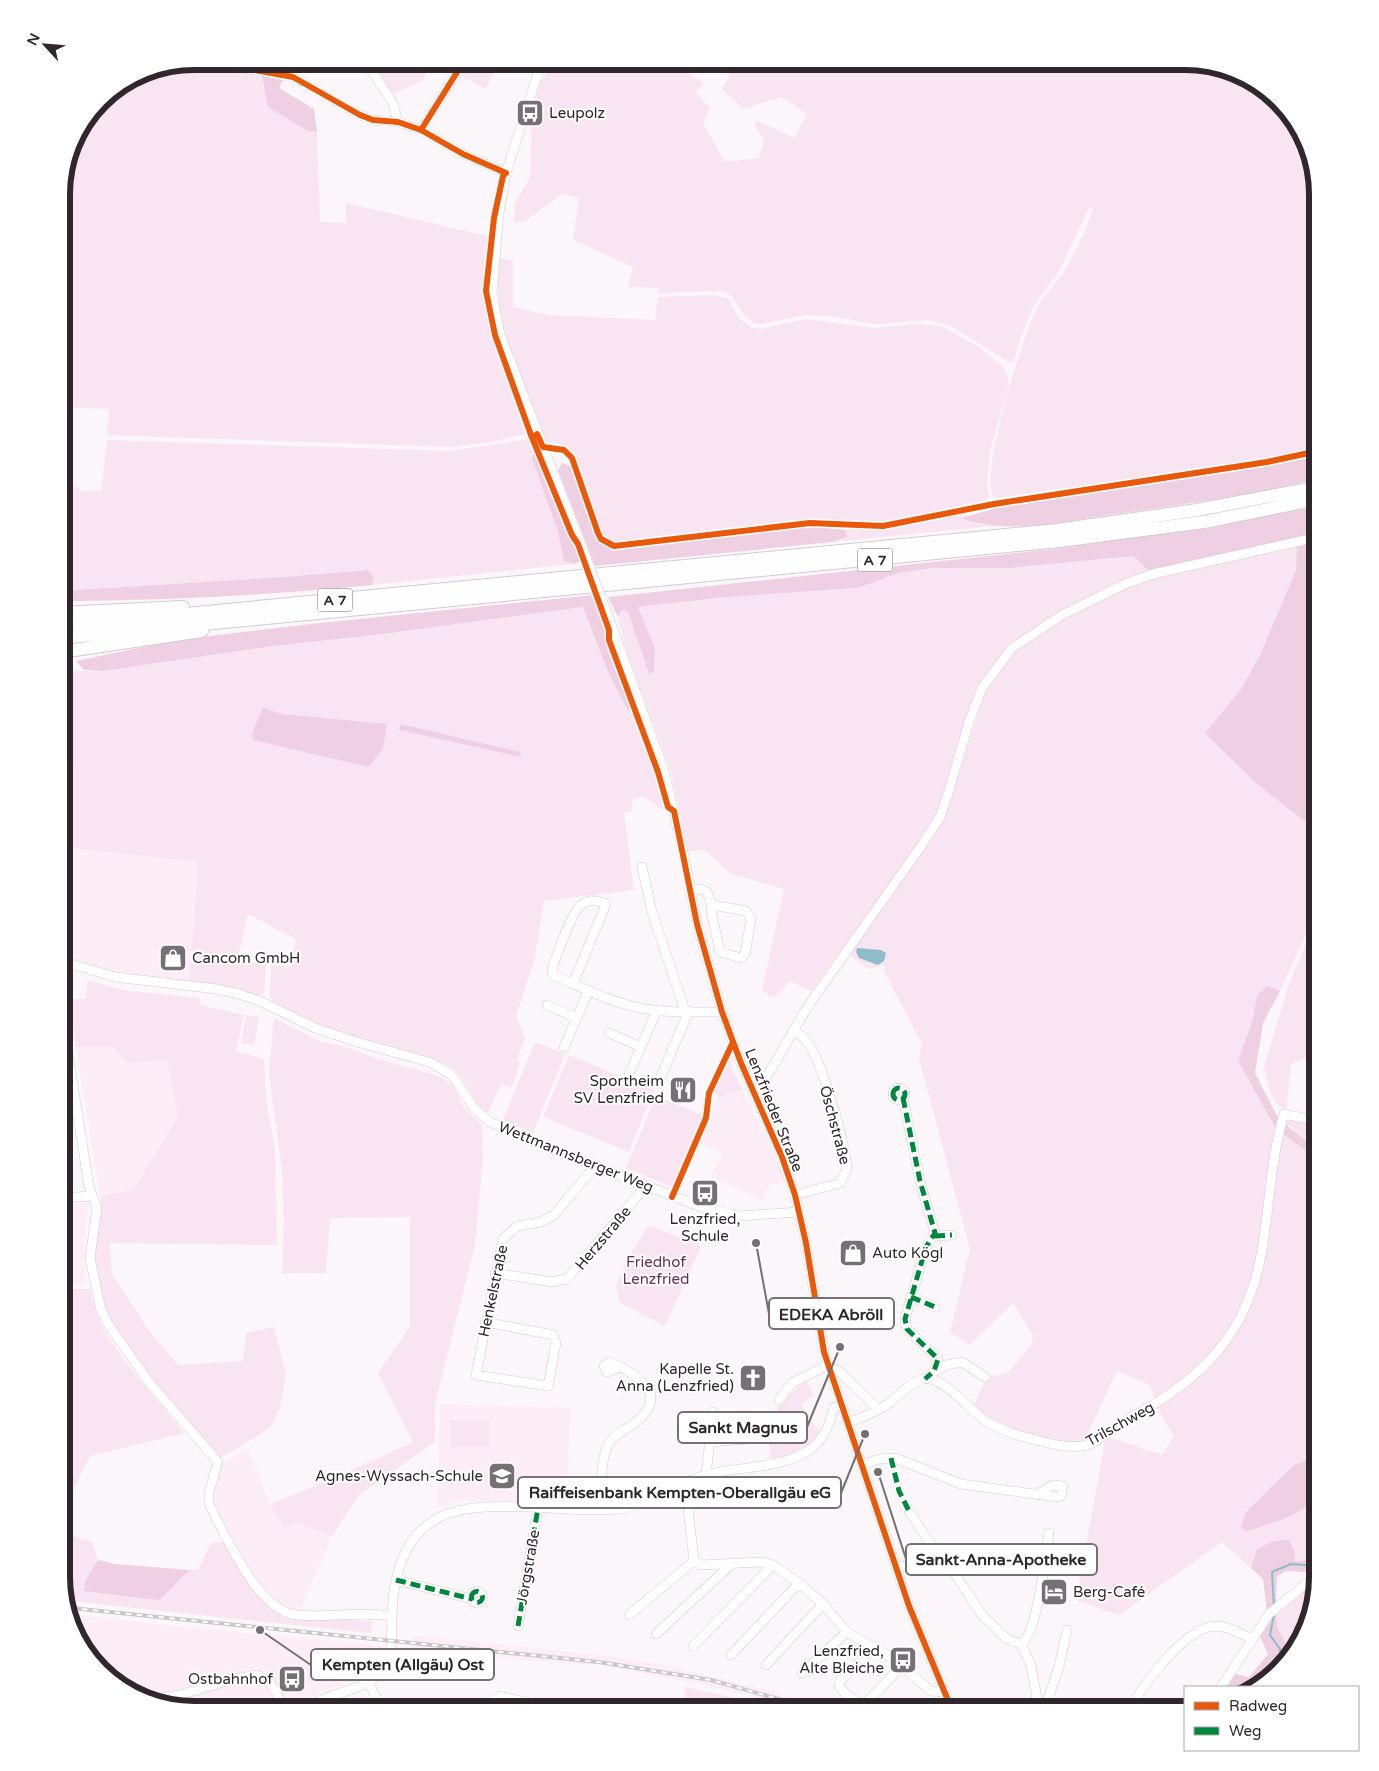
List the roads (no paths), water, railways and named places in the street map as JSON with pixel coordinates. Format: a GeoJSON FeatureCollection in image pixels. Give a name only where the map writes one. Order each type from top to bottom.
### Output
{"type":"FeatureCollection","features":[{"type":"Feature","properties":{"kind":"highway","name":"A 7"},"geometry":{"type":"LineString","coordinates":[[70,625],[1057,530],[1197,510],[1309,489]]}},
{"type":"Feature","properties":{"kind":"highway","name":"A 7"},"geometry":{"type":"LineString","coordinates":[[70,637],[1059,542],[1204,522],[1309,501]]}},
{"type":"Feature","properties":{"kind":"highway"},"geometry":{"type":"LineString","coordinates":[[70,613],[207,606],[235,610]]}},
{"type":"Feature","properties":{"kind":"highway"},"geometry":{"type":"LineString","coordinates":[[70,652],[210,630],[225,622]]}},
{"type":"Feature","properties":{"kind":"street"},"geometry":{"type":"LineString","coordinates":[[255,70],[293,77],[373,120],[398,122],[421,130],[463,154],[506,173]]}},
{"type":"Feature","properties":{"kind":"street"},"geometry":{"type":"LineString","coordinates":[[371,70],[393,103],[398,122]]}},
{"type":"Feature","properties":{"kind":"street"},"geometry":{"type":"LineString","coordinates":[[421,130],[458,70]]}},
{"type":"Feature","properties":{"kind":"street","name":"Lenzfrieder Straße"},"geometry":{"type":"LineString","coordinates":[[539,70],[506,173],[499,213],[492,294],[500,334],[613,629],[664,770],[697,924],[722,1012],[782,1157],[795,1195],[828,1367],[849,1422],[896,1567],[920,1633],[949,1701]]}},
{"type":"Feature","properties":{"kind":"street"},"geometry":{"type":"LineString","coordinates":[[754,1092],[762,1085],[792,1031],[940,817],[969,722],[982,688],[1012,648],[1062,615],[1125,584],[1153,574],[1309,538]]}},
{"type":"Feature","properties":{"kind":"street"},"geometry":{"type":"LineString","coordinates":[[642,867],[652,912],[687,1011],[659,1081]]}},
{"type":"Feature","properties":{"kind":"street"},"geometry":{"type":"LineString","coordinates":[[691,891],[701,889],[707,892],[712,905],[711,910],[720,952],[741,958],[745,954],[751,918],[746,912],[712,905]]}},
{"type":"Feature","properties":{"kind":"street"},"geometry":{"type":"LineString","coordinates":[[573,984],[606,904],[593,900],[580,906],[552,968],[553,975],[573,984],[627,1004],[657,1010],[722,1012]]}},
{"type":"Feature","properties":{"kind":"street","name":"Wettmannsberger Weg"},"geometry":{"type":"LineString","coordinates":[[70,964],[115,977],[217,989],[239,994],[262,1002],[315,1028],[429,1062],[451,1074],[474,1108],[490,1122],[646,1186],[722,1213],[754,1216],[799,1212]]}},
{"type":"Feature","properties":{"kind":"street"},"geometry":{"type":"LineString","coordinates":[[564,1047],[589,990]]}},
{"type":"Feature","properties":{"kind":"street"},"geometry":{"type":"LineString","coordinates":[[547,1005],[577,1018]]}},
{"type":"Feature","properties":{"kind":"street"},"geometry":{"type":"LineString","coordinates":[[629,1074],[657,1010]]}},
{"type":"Feature","properties":{"kind":"street","name":"Öschstraße"},"geometry":{"type":"LineString","coordinates":[[792,1031],[806,1040],[816,1060],[835,1114],[848,1169],[840,1183],[795,1195]]}},
{"type":"Feature","properties":{"kind":"street"},"geometry":{"type":"LineString","coordinates":[[608,1033],[641,1047]]}},
{"type":"Feature","properties":{"kind":"street"},"geometry":{"type":"LineString","coordinates":[[70,1068],[87,1178],[97,1208],[90,1258],[97,1295],[108,1324],[148,1381],[218,1462],[209,1492],[209,1504],[252,1580],[277,1607],[297,1615],[367,1613],[392,1616]]}},
{"type":"Feature","properties":{"kind":"street"},"geometry":{"type":"LineString","coordinates":[[903,1098],[935,1236]]}},
{"type":"Feature","properties":{"kind":"street","name":"Trilschweg"},"geometry":{"type":"LineString","coordinates":[[925,1379],[932,1378],[941,1383],[987,1422],[1041,1442],[1066,1446],[1081,1446],[1092,1443],[1111,1428],[1155,1405],[1178,1388],[1226,1343],[1247,1307],[1262,1254],[1275,1143],[1284,1114],[1309,1119]]}},
{"type":"Feature","properties":{"kind":"street","name":"Henkelstraße"},"geometry":{"type":"LineString","coordinates":[[485,1322],[553,1335],[556,1344],[548,1386],[476,1375],[485,1322],[495,1273],[503,1239],[512,1228],[522,1224],[541,1222],[554,1216],[595,1166]]}},
{"type":"Feature","properties":{"kind":"street","name":"Herzstraße"},"geometry":{"type":"LineString","coordinates":[[495,1273],[552,1282],[566,1279],[646,1186]]}},
{"type":"Feature","properties":{"kind":"street"},"geometry":{"type":"LineString","coordinates":[[70,1197],[92,1196]]}},
{"type":"Feature","properties":{"kind":"street"},"geometry":{"type":"LineString","coordinates":[[934,1371],[938,1359],[935,1354],[905,1324],[910,1297],[926,1247],[935,1236],[952,1235]]}},
{"type":"Feature","properties":{"kind":"street"},"geometry":{"type":"LineString","coordinates":[[910,1297],[935,1308]]}},
{"type":"Feature","properties":{"kind":"street"},"geometry":{"type":"LineString","coordinates":[[849,1422],[878,1409],[916,1382],[925,1379],[934,1371],[946,1365],[962,1362],[985,1377]]}},
{"type":"Feature","properties":{"kind":"street"},"geometry":{"type":"LineString","coordinates":[[602,1508],[605,1452],[610,1440],[642,1417],[649,1407],[650,1389],[644,1380],[621,1367]]}},
{"type":"Feature","properties":{"kind":"street"},"geometry":{"type":"LineString","coordinates":[[779,1400],[792,1383],[828,1367],[840,1372],[878,1409]]}},
{"type":"Feature","properties":{"kind":"street"},"geometry":{"type":"LineString","coordinates":[[319,1701],[368,1682],[383,1670],[390,1652],[392,1616],[399,1566],[411,1541],[436,1519],[455,1511],[498,1507],[618,1509],[640,1503],[665,1490],[706,1475],[763,1466],[798,1456],[812,1448],[822,1437],[830,1423],[834,1407]]}},
{"type":"Feature","properties":{"kind":"street"},"geometry":{"type":"LineString","coordinates":[[706,1475],[713,1412]]}},
{"type":"Feature","properties":{"kind":"street"},"geometry":{"type":"LineString","coordinates":[[710,1442],[748,1439]]}},
{"type":"Feature","properties":{"kind":"street"},"geometry":{"type":"LineString","coordinates":[[863,1465],[887,1458],[895,1458],[961,1484],[1037,1495]]}},
{"type":"Feature","properties":{"kind":"street"},"geometry":{"type":"LineString","coordinates":[[685,1482],[694,1561]]}},
{"type":"Feature","properties":{"kind":"street"},"geometry":{"type":"LineString","coordinates":[[665,1490],[680,1495],[687,1501]]}},
{"type":"Feature","properties":{"kind":"street","name":"Jörgstraße"},"geometry":{"type":"LineString","coordinates":[[518,1626],[538,1508]]}},
{"type":"Feature","properties":{"kind":"street"},"geometry":{"type":"LineString","coordinates":[[909,1511],[930,1544],[947,1562],[982,1615],[1007,1639],[1021,1644],[1031,1666],[1037,1701]]}},
{"type":"Feature","properties":{"kind":"street"},"geometry":{"type":"LineString","coordinates":[[1021,1644],[1029,1634],[1039,1602],[1049,1533]]}},
{"type":"Feature","properties":{"kind":"street"},"geometry":{"type":"LineString","coordinates":[[694,1561],[701,1565],[733,1562],[773,1565],[800,1583],[847,1632],[902,1666],[931,1691],[946,1692]]}},
{"type":"Feature","properties":{"kind":"street"},"geometry":{"type":"LineString","coordinates":[[629,1615],[694,1561]]}},
{"type":"Feature","properties":{"kind":"street"},"geometry":{"type":"LineString","coordinates":[[656,1634],[733,1562]]}},
{"type":"Feature","properties":{"kind":"street"},"geometry":{"type":"LineString","coordinates":[[896,1567],[947,1562]]}},
{"type":"Feature","properties":{"kind":"street"},"geometry":{"type":"LineString","coordinates":[[693,1646],[773,1565]]}},
{"type":"Feature","properties":{"kind":"street"},"geometry":{"type":"LineString","coordinates":[[396,1580],[472,1599]]}},
{"type":"Feature","properties":{"kind":"street"},"geometry":{"type":"LineString","coordinates":[[1222,1686],[1269,1614],[1309,1581]]}},
{"type":"Feature","properties":{"kind":"street"},"geometry":{"type":"LineString","coordinates":[[731,1655],[800,1583]]}},
{"type":"Feature","properties":{"kind":"street"},"geometry":{"type":"LineString","coordinates":[[766,1665],[822,1604]]}},
{"type":"Feature","properties":{"kind":"street"},"geometry":{"type":"LineString","coordinates":[[1134,1701],[1151,1678],[1191,1636],[1215,1626],[1235,1631],[1252,1639]]}},
{"type":"Feature","properties":{"kind":"street"},"geometry":{"type":"LineString","coordinates":[[1047,1701],[1059,1667],[1067,1630]]}},
{"type":"Feature","properties":{"kind":"street"},"geometry":{"type":"LineString","coordinates":[[802,1673],[847,1632]]}},
{"type":"Feature","properties":{"kind":"street"},"geometry":{"type":"LineString","coordinates":[[856,1701],[839,1687],[840,1681],[873,1648]]}},
{"type":"Feature","properties":{"kind":"street"},"geometry":{"type":"LineString","coordinates":[[868,1701],[902,1666]]}},
{"type":"Feature","properties":{"kind":"street"},"geometry":{"type":"LineString","coordinates":[[163,1697],[180,1696],[230,1680],[257,1676],[270,1682],[281,1701]]}},
{"type":"Feature","properties":{"kind":"street"},"geometry":{"type":"LineString","coordinates":[[368,1682],[378,1701]]}},
{"type":"Feature","properties":{"kind":"street"},"geometry":{"type":"LineString","coordinates":[[494,1701],[500,1696],[522,1701]]}},
{"type":"Feature","properties":{"kind":"water"},"geometry":{"type":"Polygon","coordinates":[[[857,948],[881,950],[886,953],[884,961],[878,965],[859,958],[856,952],[857,948]]]}},
{"type":"Feature","properties":{"kind":"waterway"},"geometry":{"type":"LineString","coordinates":[[1274,1607],[1272,1572],[1291,1564],[1306,1565],[1309,1563]]}},
{"type":"Feature","properties":{"kind":"waterway"},"geometry":{"type":"LineString","coordinates":[[1274,1614],[1270,1635],[1280,1649],[1280,1656]]}},
{"type":"Feature","properties":{"kind":"waterway"},"geometry":{"type":"LineString","coordinates":[[1250,1682],[1255,1679]]}},
{"type":"Feature","properties":{"kind":"railway"},"geometry":{"type":"LineString","coordinates":[[74,1608],[599,1662],[711,1680],[785,1701]]}},
{"type":"Feature","properties":{"kind":"place","name":"Leupolz"},"geometry":{"type":"Point","coordinates":[530,113]}},
{"type":"Feature","properties":{"kind":"place","name":"Cancom GmbH"},"geometry":{"type":"Point","coordinates":[173,958]}},
{"type":"Feature","properties":{"kind":"place","name":"Sportheim SV Lenzfried"},"geometry":{"type":"Point","coordinates":[683,1090]}},
{"type":"Feature","properties":{"kind":"place","name":"Lenzfried, Schule"},"geometry":{"type":"Point","coordinates":[705,1193]}},
{"type":"Feature","properties":{"kind":"place","name":"EDEKA Abröll"},"geometry":{"type":"Point","coordinates":[756,1243]}},
{"type":"Feature","properties":{"kind":"place","name":"Auto Kögl"},"geometry":{"type":"Point","coordinates":[853,1253]}},
{"type":"Feature","properties":{"kind":"place","name":"Sankt Magnus"},"geometry":{"type":"Point","coordinates":[840,1347]}},
{"type":"Feature","properties":{"kind":"place","name":"Kapelle St. Anna (Lenzfried)"},"geometry":{"type":"Point","coordinates":[753,1378]}},
{"type":"Feature","properties":{"kind":"place","name":"Raiffeisenbank Kempten-Oberallgäu eG"},"geometry":{"type":"Point","coordinates":[865,1434]}},
{"type":"Feature","properties":{"kind":"place","name":"Sankt-Anna-Apotheke"},"geometry":{"type":"Point","coordinates":[878,1472]}},
{"type":"Feature","properties":{"kind":"place","name":"Agnes-Wyssach-Schule"},"geometry":{"type":"Point","coordinates":[502,1476]}},
{"type":"Feature","properties":{"kind":"place","name":"Berg-Café"},"geometry":{"type":"Point","coordinates":[1054,1592]}},
{"type":"Feature","properties":{"kind":"place","name":"Kempten (Allgäu) Ost"},"geometry":{"type":"Point","coordinates":[260,1630]}},
{"type":"Feature","properties":{"kind":"place","name":"Lenzfried, Alte Bleiche"},"geometry":{"type":"Point","coordinates":[903,1660]}},
{"type":"Feature","properties":{"kind":"place","name":"Ostbahnhof"},"geometry":{"type":"Point","coordinates":[292,1679]}},
{"type":"Feature","properties":{"kind":"park label","name":"Friedhof Lenzfried"},"geometry":{"type":"Point","coordinates":[656,1270]}}]}
